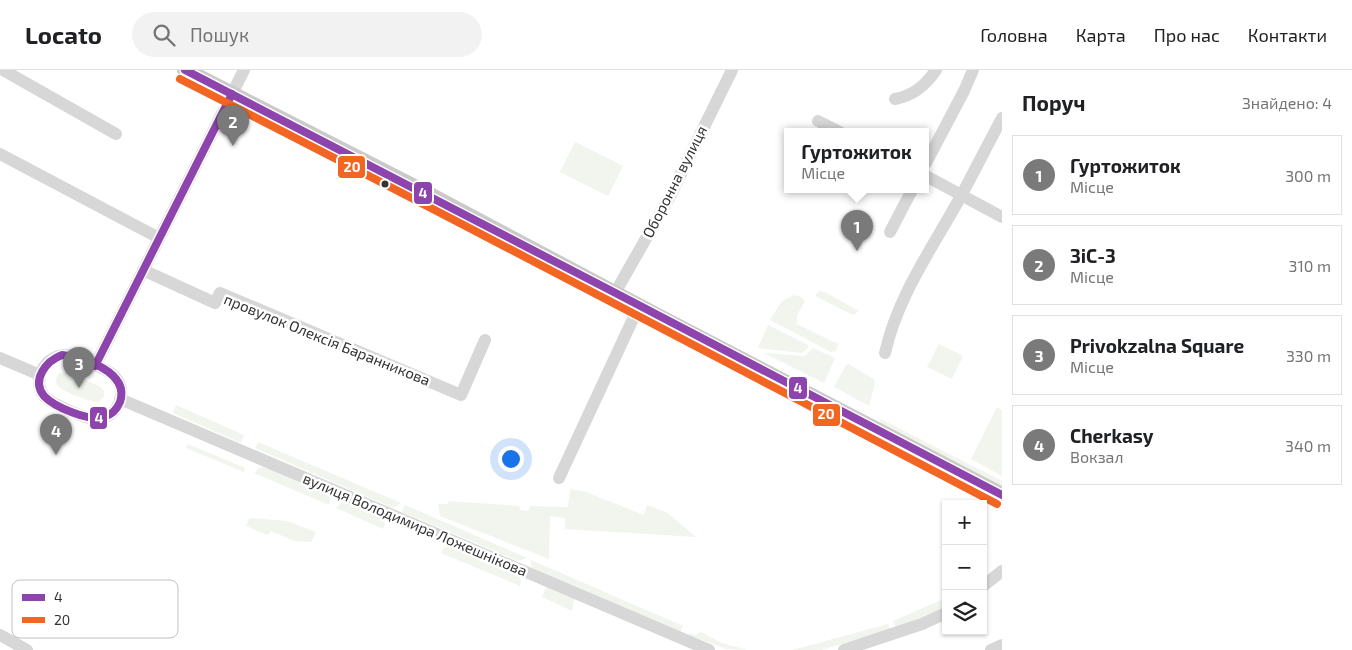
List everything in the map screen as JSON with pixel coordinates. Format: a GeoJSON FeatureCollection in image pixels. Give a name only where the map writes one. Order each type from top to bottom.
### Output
{"type":"FeatureCollection","features":[{"type":"Feature","properties":{"kind":"main road"},"geometry":{"type":"LineString","coordinates":[[185,70],[426,193],[1002,495]]}},
{"type":"Feature","properties":{"kind":"street"},"geometry":{"type":"LineString","coordinates":[[2,70],[116,134]]}},
{"type":"Feature","properties":{"kind":"street"},"geometry":{"type":"LineString","coordinates":[[95,366],[244,70]]}},
{"type":"Feature","properties":{"kind":"street","name":"Оборонна вулиця"},"geometry":{"type":"LineString","coordinates":[[615,293],[669,198],[732,70]]}},
{"type":"Feature","properties":{"kind":"street"},"geometry":{"type":"LineString","coordinates":[[895,99],[913,94],[936,70]]}},
{"type":"Feature","properties":{"kind":"street"},"geometry":{"type":"LineString","coordinates":[[929,157],[973,70]]}},
{"type":"Feature","properties":{"kind":"street"},"geometry":{"type":"LineString","coordinates":[[885,353],[903,299],[1002,118]]}},
{"type":"Feature","properties":{"kind":"street"},"geometry":{"type":"LineString","coordinates":[[818,121],[832,128]]}},
{"type":"Feature","properties":{"kind":"street"},"geometry":{"type":"LineString","coordinates":[[0,154],[160,238]]}},
{"type":"Feature","properties":{"kind":"street"},"geometry":{"type":"LineString","coordinates":[[929,178],[1002,217]]}},
{"type":"Feature","properties":{"kind":"street"},"geometry":{"type":"LineString","coordinates":[[890,232],[910,193]]}},
{"type":"Feature","properties":{"kind":"street","name":"провулок Олексія Баранникова"},"geometry":{"type":"LineString","coordinates":[[143,270],[215,303],[220,293],[461,395],[485,340]]}},
{"type":"Feature","properties":{"kind":"street"},"geometry":{"type":"LineString","coordinates":[[560,478],[639,306]]}},
{"type":"Feature","properties":{"kind":"street"},"geometry":{"type":"LineString","coordinates":[[62,355],[73,356],[95,366],[107,371],[116,378],[120,388],[120,400],[109,416],[98,419],[88,417],[49,400],[40,386],[40,375],[52,358],[62,355]]}},
{"type":"Feature","properties":{"kind":"street"},"geometry":{"type":"LineString","coordinates":[[0,358],[40,375]]}},
{"type":"Feature","properties":{"kind":"street","name":"вулиця Володимира Ложешнікова"},"geometry":{"type":"LineString","coordinates":[[120,400],[709,650]]}},
{"type":"Feature","properties":{"kind":"street"},"geometry":{"type":"LineString","coordinates":[[987,583],[1002,571]]}},
{"type":"Feature","properties":{"kind":"street"},"geometry":{"type":"LineString","coordinates":[[844,650],[922,624],[942,615]]}},
{"type":"Feature","properties":{"kind":"street"},"geometry":{"type":"LineString","coordinates":[[0,635],[27,650]]}},
{"type":"Feature","properties":{"kind":"street"},"geometry":{"type":"LineString","coordinates":[[990,650],[1002,645]]}},
{"type":"Feature","properties":{"kind":"shaded area"},"geometry":{"type":"Polygon","coordinates":[[[575,142],[623,166],[608,196],[560,172],[575,142]]]}},
{"type":"Feature","properties":{"kind":"shaded area"},"geometry":{"type":"Polygon","coordinates":[[[819,291],[825,292],[859,311],[853,315],[815,296],[819,291]]]}},
{"type":"Feature","properties":{"kind":"shaded area"},"geometry":{"type":"Polygon","coordinates":[[[794,295],[801,297],[805,301],[797,315],[797,324],[838,344],[836,351],[831,352],[770,320],[781,302],[794,295]]]}},
{"type":"Feature","properties":{"kind":"shaded area"},"geometry":{"type":"Polygon","coordinates":[[[768,325],[808,345],[808,348],[802,353],[758,348],[768,325]]]}},
{"type":"Feature","properties":{"kind":"shaded area"},"geometry":{"type":"Polygon","coordinates":[[[939,344],[963,356],[952,379],[927,367],[939,344]]]}},
{"type":"Feature","properties":{"kind":"shaded area"},"geometry":{"type":"Polygon","coordinates":[[[813,348],[835,358],[824,383],[764,353],[805,356],[813,348]]]}},
{"type":"Feature","properties":{"kind":"shaded area"},"geometry":{"type":"Polygon","coordinates":[[[848,364],[874,379],[875,383],[869,406],[834,387],[848,364]]]}},
{"type":"Feature","properties":{"kind":"shaded area"},"geometry":{"type":"Polygon","coordinates":[[[65,372],[99,386],[104,391],[104,397],[99,402],[95,402],[65,391],[58,386],[56,380],[58,374],[65,372]]]}},
{"type":"Feature","properties":{"kind":"shaded area"},"geometry":{"type":"Polygon","coordinates":[[[176,405],[244,435],[241,443],[173,413],[176,405]]]}},
{"type":"Feature","properties":{"kind":"shaded area"},"geometry":{"type":"Polygon","coordinates":[[[997,407],[1002,410],[1002,476],[971,459],[997,407]]]}},
{"type":"Feature","properties":{"kind":"shaded area"},"geometry":{"type":"Polygon","coordinates":[[[881,419],[1002,481],[1002,487],[879,423],[881,419]]]}},
{"type":"Feature","properties":{"kind":"shaded area"},"geometry":{"type":"Polygon","coordinates":[[[258,442],[401,503],[393,508],[255,448],[258,442]]]}},
{"type":"Feature","properties":{"kind":"shaded area"},"geometry":{"type":"Polygon","coordinates":[[[188,444],[245,468],[244,472],[186,448],[188,444]]]}},
{"type":"Feature","properties":{"kind":"shaded area"},"geometry":{"type":"Polygon","coordinates":[[[263,467],[329,495],[331,498],[329,505],[254,473],[263,467]]]}},
{"type":"Feature","properties":{"kind":"shaded area"},"geometry":{"type":"Polygon","coordinates":[[[570,489],[586,492],[644,515],[647,505],[666,512],[696,537],[565,529],[565,518],[550,516],[549,559],[440,516],[438,504],[448,504],[448,501],[519,506],[520,510],[528,511],[530,506],[568,507],[570,489]]]}},
{"type":"Feature","properties":{"kind":"shaded area"},"geometry":{"type":"Polygon","coordinates":[[[345,501],[382,517],[385,522],[383,529],[336,508],[345,501]]]}},
{"type":"Feature","properties":{"kind":"shaded area"},"geometry":{"type":"Polygon","coordinates":[[[405,505],[527,558],[519,561],[516,560],[402,512],[405,505]]]}},
{"type":"Feature","properties":{"kind":"shaded area"},"geometry":{"type":"Polygon","coordinates":[[[251,518],[287,521],[316,532],[311,542],[294,541],[271,531],[268,535],[246,526],[251,518]]]}},
{"type":"Feature","properties":{"kind":"shaded area"},"geometry":{"type":"Polygon","coordinates":[[[448,546],[518,575],[521,580],[520,586],[441,553],[448,546]]]}},
{"type":"Feature","properties":{"kind":"shaded area"},"geometry":{"type":"Polygon","coordinates":[[[531,560],[683,626],[680,632],[532,568],[531,560]]]}},
{"type":"Feature","properties":{"kind":"shaded area"},"geometry":{"type":"Polygon","coordinates":[[[546,587],[574,599],[572,611],[542,597],[546,587]]]}},
{"type":"Feature","properties":{"kind":"shaded area"},"geometry":{"type":"Polygon","coordinates":[[[942,600],[942,609],[896,628],[893,621],[942,600]]]}},
{"type":"Feature","properties":{"kind":"shaded area"},"geometry":{"type":"Polygon","coordinates":[[[888,624],[890,630],[821,650],[792,650],[888,624]]]}},
{"type":"Feature","properties":{"kind":"shaded area"},"geometry":{"type":"Polygon","coordinates":[[[701,632],[722,643],[748,650],[726,649],[689,635],[689,633],[695,635],[701,632]]]}},
{"type":"Feature","properties":{"kind":"transit line","name":"4"},"geometry":{"type":"LineString","coordinates":[[185,70],[1002,495]]}},
{"type":"Feature","properties":{"kind":"transit line","name":"20"},"geometry":{"type":"LineString","coordinates":[[180,79],[487,237],[997,504]]}},
{"type":"Feature","properties":{"kind":"transit line","name":"4"},"geometry":{"type":"LineString","coordinates":[[95,366],[232,94]]}},
{"type":"Feature","properties":{"kind":"transit line","name":"4"},"geometry":{"type":"LineString","coordinates":[[62,355],[92,363],[112,374],[118,382],[121,391],[120,402],[114,411],[104,417],[90,417],[72,413],[44,396],[39,384],[42,372],[46,366],[62,355]]}},
{"type":"Feature","properties":{"kind":"place","name":"ЗіС-3"},"geometry":{"type":"Point","coordinates":[233,146]}},
{"type":"Feature","properties":{"kind":"place","name":"Гуртожиток"},"geometry":{"type":"Point","coordinates":[857,251]}},
{"type":"Feature","properties":{"kind":"place","name":"Privokzalna Square"},"geometry":{"type":"Point","coordinates":[79,388]}},
{"type":"Feature","properties":{"kind":"place","name":"Cherkasy"},"geometry":{"type":"Point","coordinates":[56,455]}}]}
